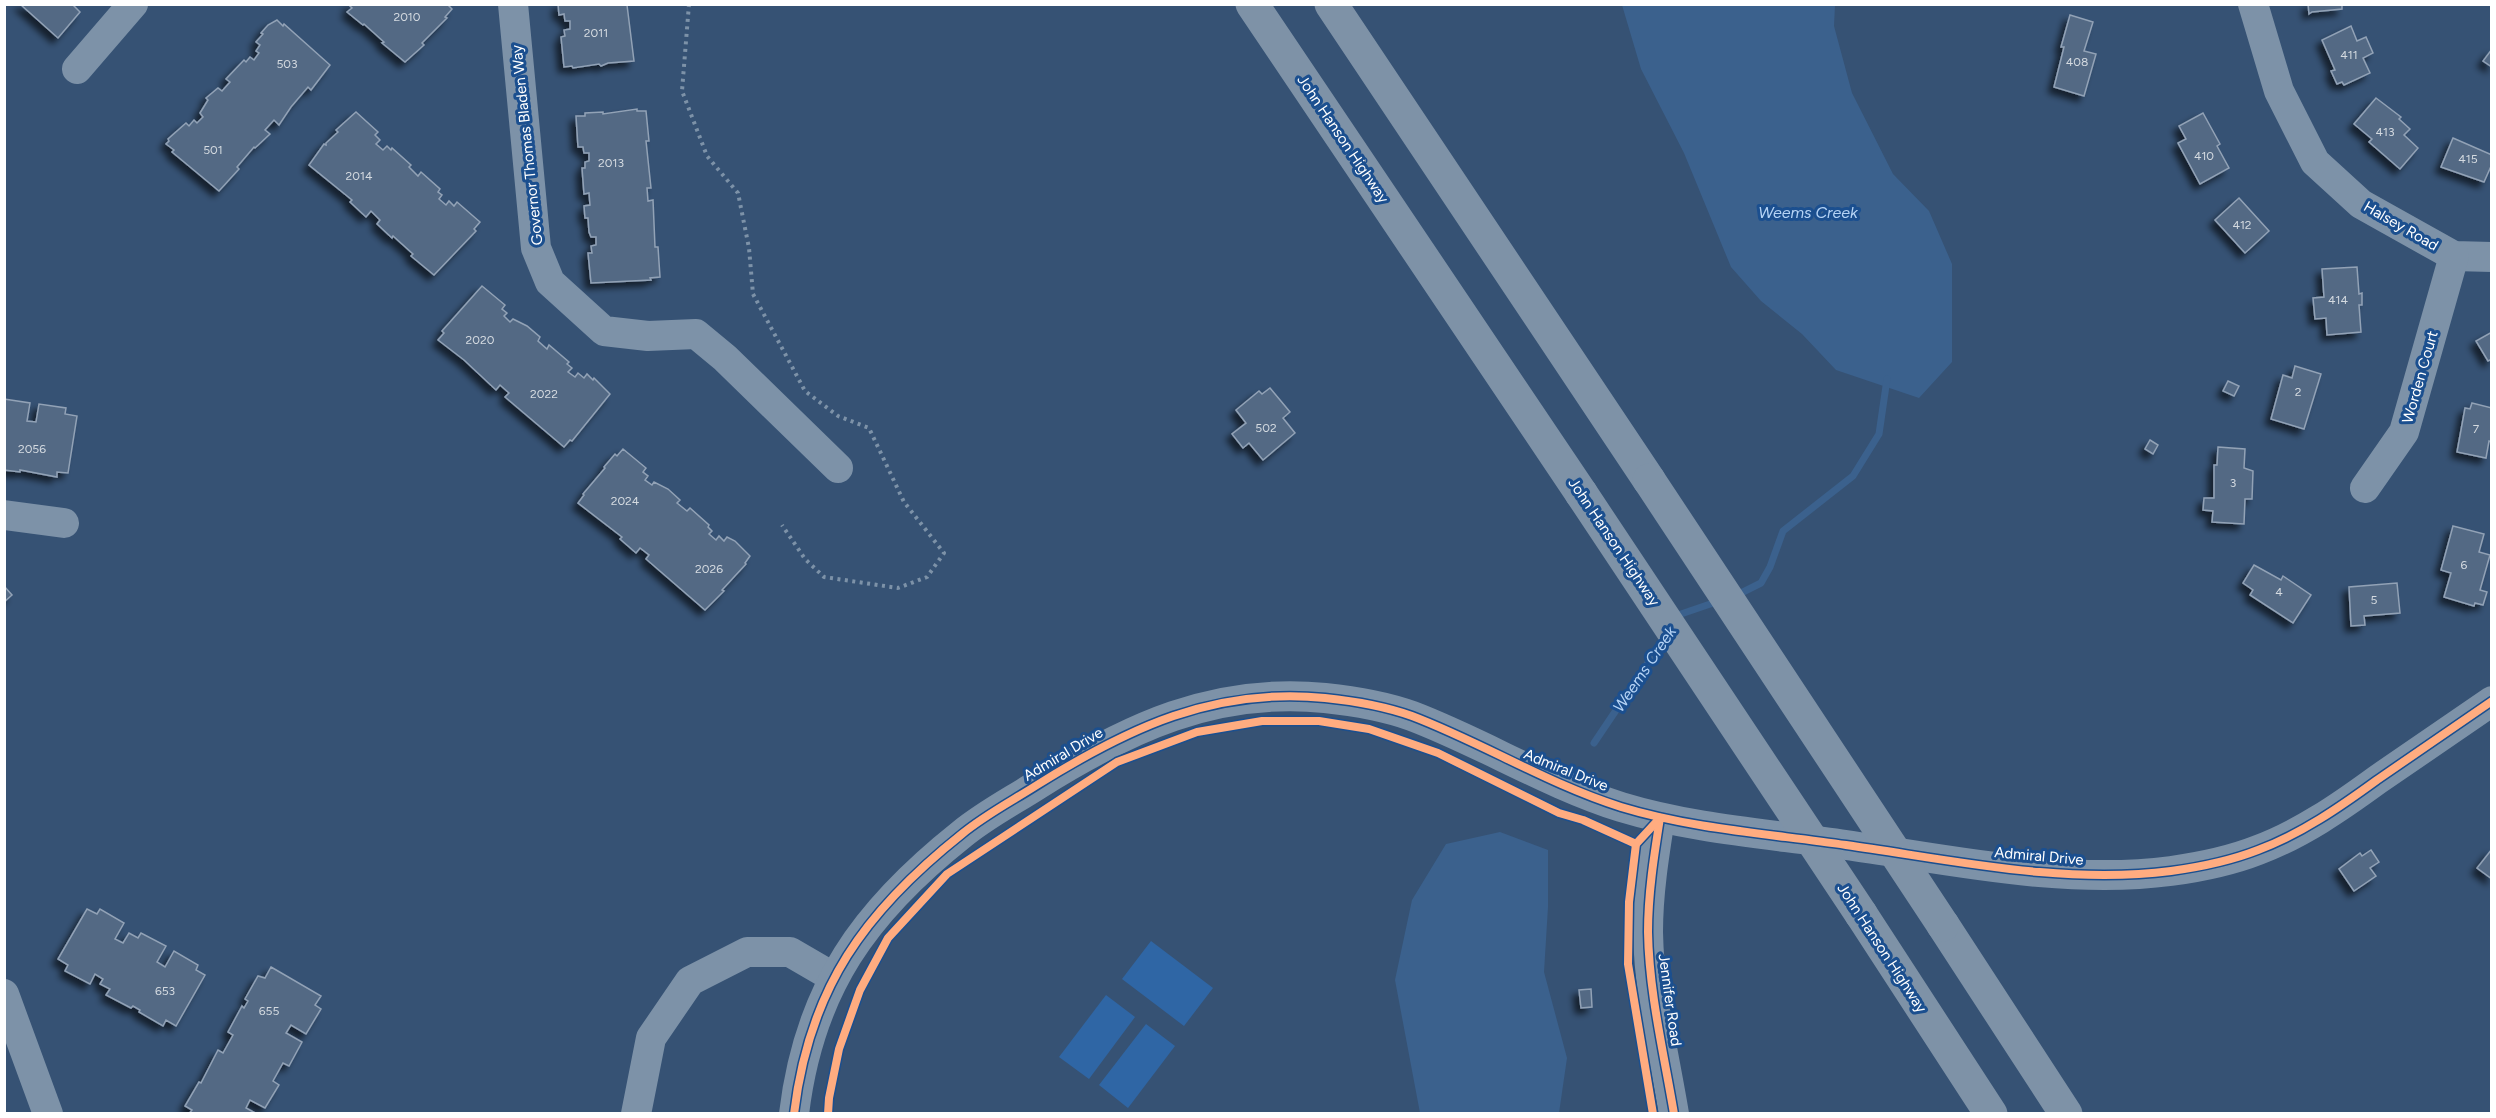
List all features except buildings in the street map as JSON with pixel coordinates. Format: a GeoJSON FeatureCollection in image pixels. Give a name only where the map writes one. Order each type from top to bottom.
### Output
{"type":"FeatureCollection","features":[{"type":"Feature","properties":{"kind":"highway","name":"John Hanson Highway"},"geometry":{"type":"LineString","coordinates":[[1252,4],[1581,493],[1991,1113]]}},
{"type":"Feature","properties":{"kind":"highway"},"geometry":{"type":"LineString","coordinates":[[1331,4],[1649,480],[2066,1113]]}},
{"type":"Feature","properties":{"kind":"street"},"geometry":{"type":"LineString","coordinates":[[77,69],[133,4]]}},
{"type":"Feature","properties":{"kind":"street","name":"Governor Thomas Bladen Way"},"geometry":{"type":"LineString","coordinates":[[513,4],[536,248],[550,282],[604,331],[648,336],[696,334],[725,358],[838,468]]}},
{"type":"Feature","properties":{"kind":"street","name":"Halsey Road"},"geometry":{"type":"LineString","coordinates":[[2253,4],[2279,91],[2315,162],[2361,204],[2454,256],[2492,257]]}},
{"type":"Feature","properties":{"kind":"street","name":"Worden Court"},"geometry":{"type":"LineString","coordinates":[[2365,488],[2404,432],[2454,256]]}},
{"type":"Feature","properties":{"kind":"street"},"geometry":{"type":"LineString","coordinates":[[4,515],[64,523]]}},
{"type":"Feature","properties":{"kind":"street","name":"Admiral Drive"},"geometry":{"type":"LineString","coordinates":[[794,1113],[806,1045],[818,1010],[833,977],[852,945],[892,895],[972,826],[1080,758],[1171,715],[1232,700],[1303,696],[1353,701],[1381,707],[1436,726],[1541,777],[1580,793],[1660,818],[2036,871],[2109,874],[2171,871],[2231,859],[2288,837],[2342,805],[2492,701]]}},
{"type":"Feature","properties":{"kind":"street","name":"Jennifer Road"},"geometry":{"type":"LineString","coordinates":[[1660,818],[1650,890],[1648,933],[1655,1001],[1674,1113]]}},
{"type":"Feature","properties":{"kind":"street"},"geometry":{"type":"LineString","coordinates":[[636,1113],[651,1038],[690,981],[747,952],[790,952],[833,977]]}},
{"type":"Feature","properties":{"kind":"street"},"geometry":{"type":"LineString","coordinates":[[4,994],[48,1113]]}},
{"type":"Feature","properties":{"kind":"path"},"geometry":{"type":"LineString","coordinates":[[689,4],[682,91],[707,156],[738,193],[749,248],[753,294],[805,391],[838,416],[869,428],[904,502],[944,553],[927,577],[898,588],[824,577],[805,559],[782,525]]}},
{"type":"Feature","properties":{"kind":"shaded area"},"geometry":{"type":"Polygon","coordinates":[[[1151,941],[1213,988],[1184,1026],[1122,979],[1151,941]]]}},
{"type":"Feature","properties":{"kind":"shaded area"},"geometry":{"type":"Polygon","coordinates":[[[1106,995],[1135,1017],[1089,1079],[1059,1057],[1106,995]]]}},
{"type":"Feature","properties":{"kind":"shaded area"},"geometry":{"type":"Polygon","coordinates":[[[1146,1024],[1175,1046],[1128,1108],[1099,1085],[1146,1024]]]}},
{"type":"Feature","properties":{"kind":"water","name":"Weems Creek"},"geometry":{"type":"Polygon","coordinates":[[[1622,5],[1835,5],[1834,26],[1852,93],[1893,174],[1929,211],[1952,264],[1952,362],[1919,398],[1836,370],[1802,334],[1761,301],[1731,267],[1684,153],[1641,69],[1622,5]]]}},
{"type":"Feature","properties":{"kind":"water"},"geometry":{"type":"Polygon","coordinates":[[[1500,832],[1548,850],[1548,907],[1544,972],[1567,1058],[1559,1113],[1420,1113],[1395,980],[1412,900],[1446,844],[1500,832]]]}},
{"type":"Feature","properties":{"kind":"waterway","name":"Weems Creek"},"geometry":{"type":"LineString","coordinates":[[1735,596],[1761,583],[1770,567],[1783,531],[1853,476],[1879,434],[1887,379]]}},
{"type":"Feature","properties":{"kind":"waterway","name":"Weems Creek"},"geometry":{"type":"LineString","coordinates":[[1678,619],[1681,614],[1719,601]]}},
{"type":"Feature","properties":{"kind":"waterway","name":"Weems Creek"},"geometry":{"type":"LineString","coordinates":[[1594,743],[1666,636]]}},
{"type":"Feature","properties":{"kind":"cycle path"},"geometry":{"type":"LineString","coordinates":[[794,1114],[802,1069],[813,1028],[828,990],[847,956],[870,923],[897,893],[971,827],[1071,764],[1139,730],[1174,716],[1209,706],[1246,699],[1284,696],[1325,698],[1369,704],[1412,716],[1594,798],[1676,821],[2008,869],[2049,873],[2131,875],[2193,868],[2237,857],[2274,844],[2334,810],[2492,701]]}},
{"type":"Feature","properties":{"kind":"cycle path"},"geometry":{"type":"LineString","coordinates":[[828,1114],[839,1049],[860,990],[888,938],[947,874],[1117,762],[1197,732],[1262,721],[1319,721],[1369,729],[1438,753],[1559,813],[1583,820],[1636,844]]}},
{"type":"Feature","properties":{"kind":"cycle path"},"geometry":{"type":"LineString","coordinates":[[1660,818],[1649,903],[1649,955],[1654,1001],[1674,1114]]}},
{"type":"Feature","properties":{"kind":"cycle path"},"geometry":{"type":"LineString","coordinates":[[1653,1114],[1628,964],[1629,902],[1636,844],[1660,818]]}}]}
